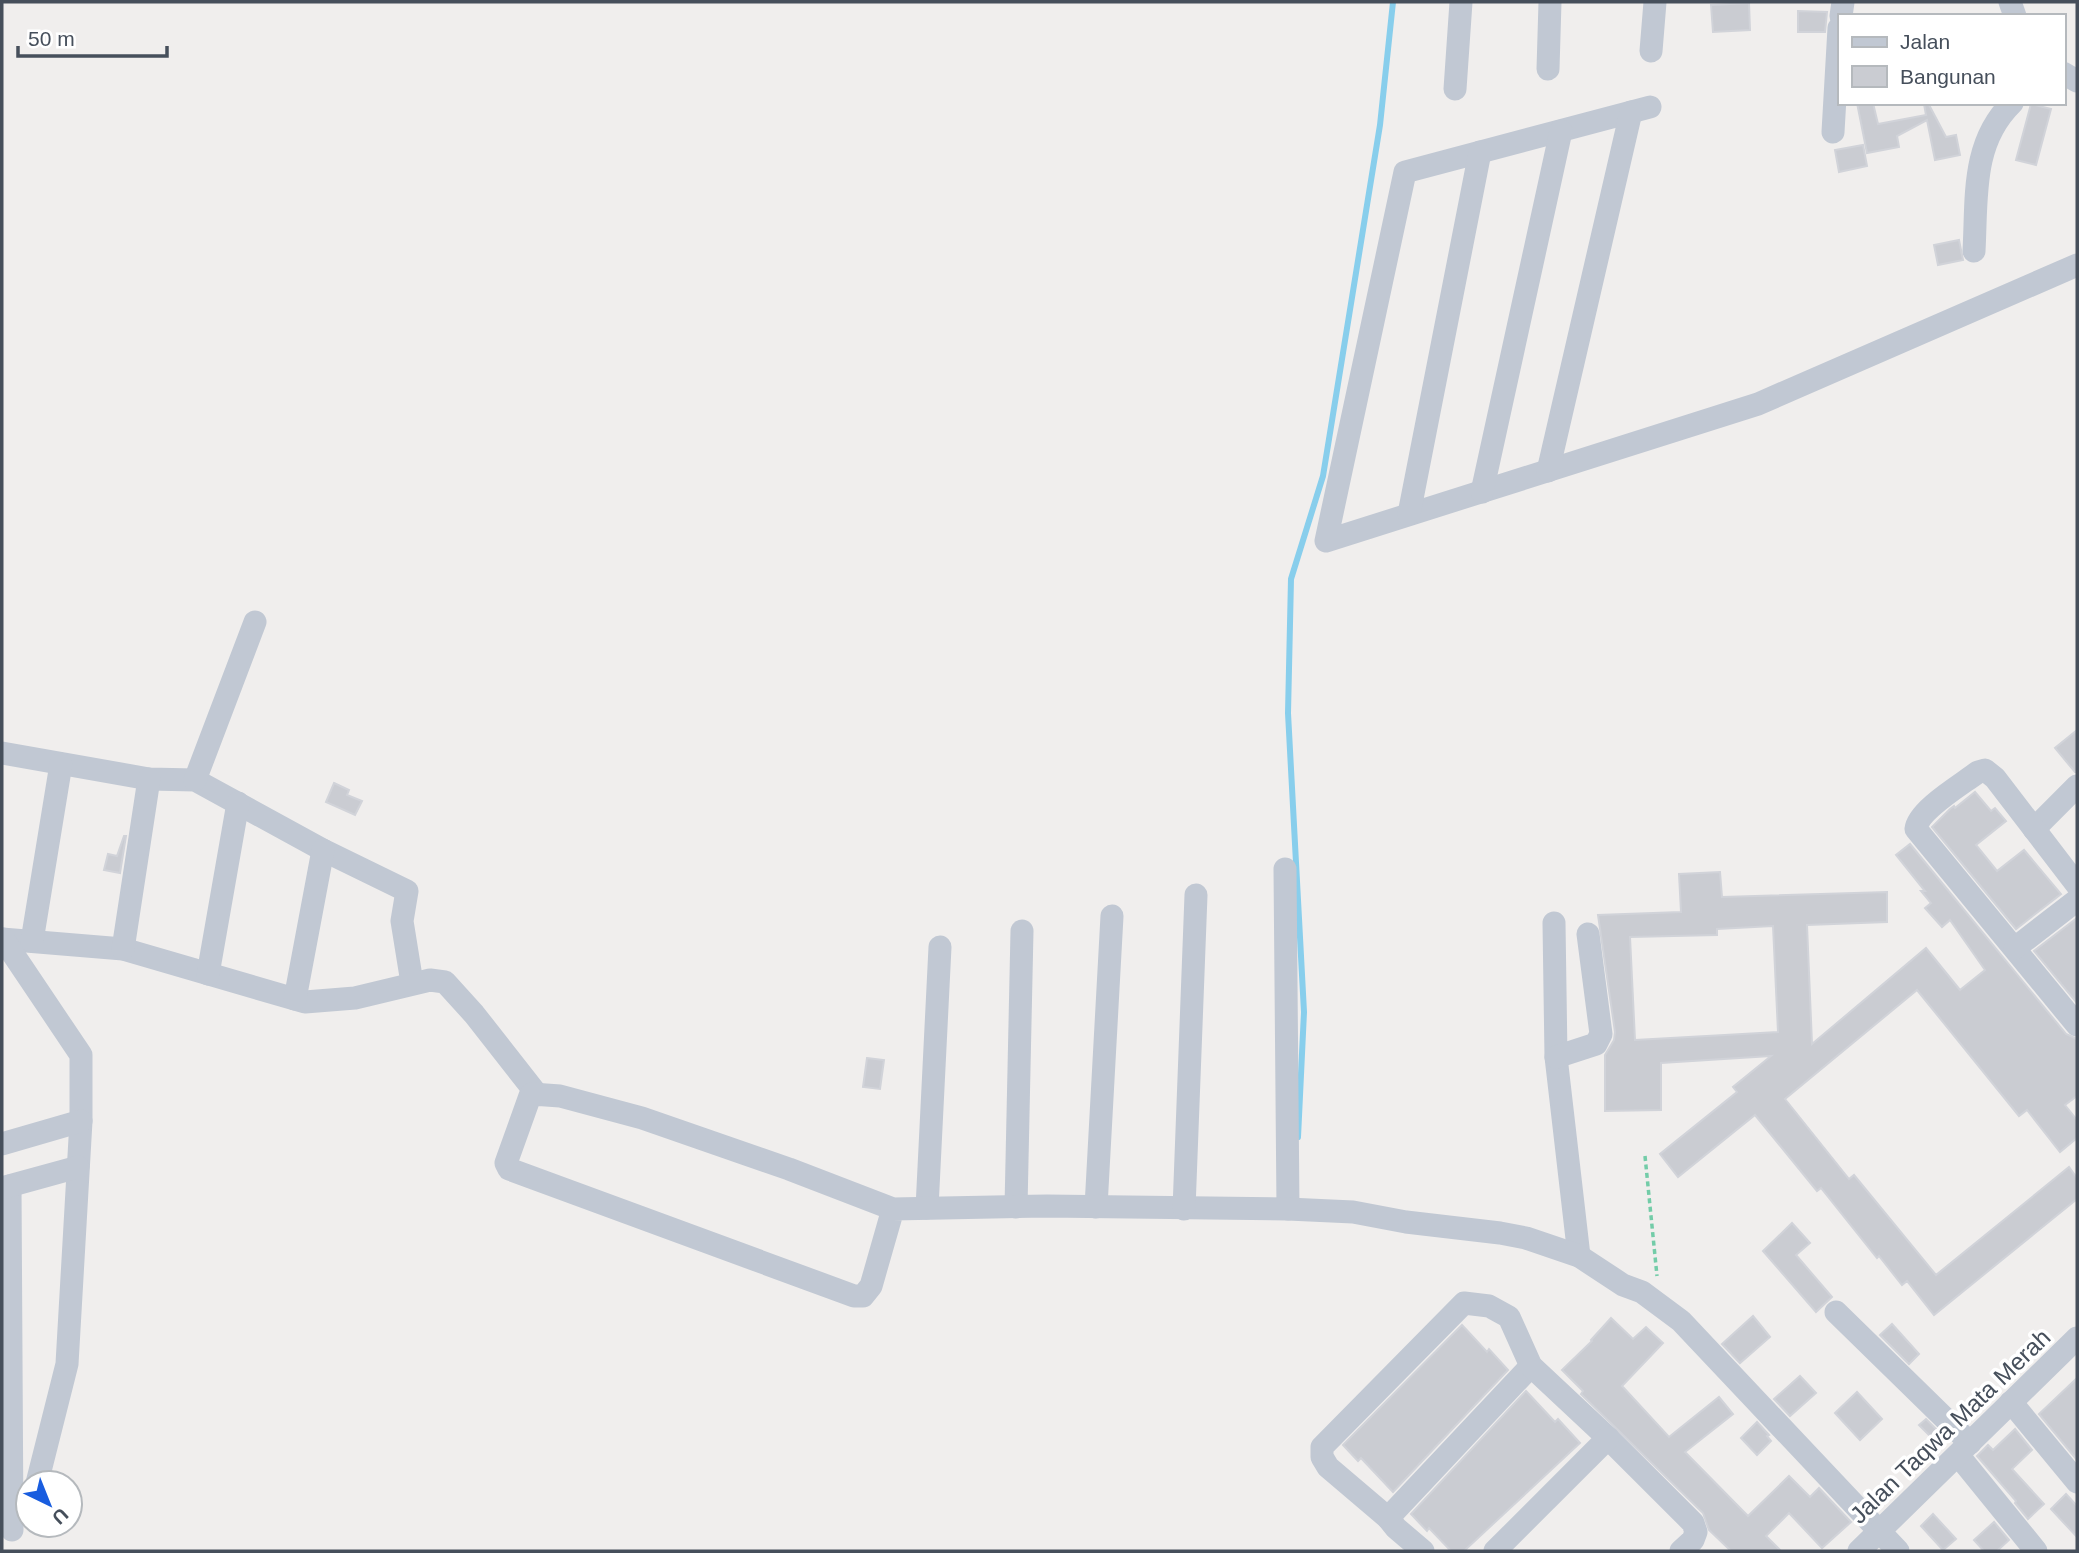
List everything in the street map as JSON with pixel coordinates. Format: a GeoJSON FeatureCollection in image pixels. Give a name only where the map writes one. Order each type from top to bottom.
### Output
{"type":"FeatureCollection","features":[{"type":"Feature","properties":{"kind":"street"},"geometry":{"type":"LineString","coordinates":[[1455,89],[1461,2]]}},
{"type":"Feature","properties":{"kind":"street"},"geometry":{"type":"LineString","coordinates":[[1548,69],[1550,2]]}},
{"type":"Feature","properties":{"kind":"street"},"geometry":{"type":"LineString","coordinates":[[1651,51],[1655,2]]}},
{"type":"Feature","properties":{"kind":"street"},"geometry":{"type":"LineString","coordinates":[[1833,132],[1838,45]]}},
{"type":"Feature","properties":{"kind":"street"},"geometry":{"type":"LineString","coordinates":[[1974,251],[1980,156],[1995,122],[2010,105]]}},
{"type":"Feature","properties":{"kind":"street"},"geometry":{"type":"LineString","coordinates":[[1548,471],[1640,110],[1405,173],[1326,541],[1409,514],[1482,492],[1548,471],[1758,404],[2077,265]]}},
{"type":"Feature","properties":{"kind":"street"},"geometry":{"type":"LineString","coordinates":[[1482,492],[1561,131]]}},
{"type":"Feature","properties":{"kind":"street"},"geometry":{"type":"LineString","coordinates":[[1409,514],[1480,152]]}},
{"type":"Feature","properties":{"kind":"street"},"geometry":{"type":"LineString","coordinates":[[195,780],[255,622]]}},
{"type":"Feature","properties":{"kind":"street"},"geometry":{"type":"LineString","coordinates":[[2,753],[149,779],[195,780],[324,850],[407,891],[402,921],[412,983]]}},
{"type":"Feature","properties":{"kind":"street"},"geometry":{"type":"LineString","coordinates":[[32,941],[61,764]]}},
{"type":"Feature","properties":{"kind":"street"},"geometry":{"type":"LineString","coordinates":[[2077,885],[1995,778],[1984,770],[1925,812],[1917,823],[1916,829],[2077,1025]]}},
{"type":"Feature","properties":{"kind":"street"},"geometry":{"type":"LineString","coordinates":[[123,948],[149,779]]}},
{"type":"Feature","properties":{"kind":"street"},"geometry":{"type":"LineString","coordinates":[[2034,829],[2077,786]]}},
{"type":"Feature","properties":{"kind":"street"},"geometry":{"type":"LineString","coordinates":[[208,974],[238,803]]}},
{"type":"Feature","properties":{"kind":"street"},"geometry":{"type":"LineString","coordinates":[[295,999],[324,850]]}},
{"type":"Feature","properties":{"kind":"street"},"geometry":{"type":"LineString","coordinates":[[1285,869],[1294,1210]]}},
{"type":"Feature","properties":{"kind":"street"},"geometry":{"type":"LineString","coordinates":[[1185,1209],[1196,895]]}},
{"type":"Feature","properties":{"kind":"street"},"geometry":{"type":"LineString","coordinates":[[2015,948],[2077,900]]}},
{"type":"Feature","properties":{"kind":"street"},"geometry":{"type":"LineString","coordinates":[[1096,1207],[1112,916]]}},
{"type":"Feature","properties":{"kind":"street"},"geometry":{"type":"LineString","coordinates":[[1555,923],[1556,1057],[1579,1256]]}},
{"type":"Feature","properties":{"kind":"street"},"geometry":{"type":"LineString","coordinates":[[1016,1206],[1022,931]]}},
{"type":"Feature","properties":{"kind":"street"},"geometry":{"type":"LineString","coordinates":[[1556,1057],[1596,1044],[1601,1034],[1588,934]]}},
{"type":"Feature","properties":{"kind":"street"},"geometry":{"type":"LineString","coordinates":[[2,939],[123,948],[305,1002],[355,998],[430,979],[445,982],[474,1014],[536,1093]]}},
{"type":"Feature","properties":{"kind":"street"},"geometry":{"type":"LineString","coordinates":[[2,939],[81,1055],[81,1121],[67,1364],[41,1469]]}},
{"type":"Feature","properties":{"kind":"street"},"geometry":{"type":"LineString","coordinates":[[927,1208],[940,947]]}},
{"type":"Feature","properties":{"kind":"street"},"geometry":{"type":"LineString","coordinates":[[893,1209],[871,1286],[863,1296],[854,1296],[509,1169],[506,1163],[530,1096],[536,1093],[561,1096],[642,1118],[893,1209],[1016,1206],[1353,1212],[1397,1221],[1526,1238],[1579,1256],[1623,1285],[1643,1292],[1681,1321],[1898,1551]]}},
{"type":"Feature","properties":{"kind":"street"},"geometry":{"type":"LineString","coordinates":[[2,1144],[81,1121]]}},
{"type":"Feature","properties":{"kind":"street"},"geometry":{"type":"LineString","coordinates":[[14,1528],[6,1187],[78,1167]]}},
{"type":"Feature","properties":{"kind":"street"},"geometry":{"type":"LineString","coordinates":[[1423,1551],[1328,1467],[1322,1457],[1322,1447],[1464,1303],[1489,1306],[1509,1317],[1531,1366],[1693,1523],[1696,1532],[1693,1540],[1681,1551]]}},
{"type":"Feature","properties":{"kind":"street"},"geometry":{"type":"LineString","coordinates":[[1836,1312],[1964,1449],[2036,1551]]}},
{"type":"Feature","properties":{"kind":"street","name":"Jalan Taqwa Mata Merah"},"geometry":{"type":"LineString","coordinates":[[1859,1551],[2077,1338]]}},
{"type":"Feature","properties":{"kind":"street"},"geometry":{"type":"LineString","coordinates":[[1388,1518],[1531,1366]]}},
{"type":"Feature","properties":{"kind":"street"},"geometry":{"type":"LineString","coordinates":[[2011,1402],[2077,1482]]}},
{"type":"Feature","properties":{"kind":"street"},"geometry":{"type":"LineString","coordinates":[[1495,1551],[1608,1438]]}},
{"type":"Feature","properties":{"kind":"path"},"geometry":{"type":"LineString","coordinates":[[1645,1156],[1659,1303]]}},
{"type":"Feature","properties":{"kind":"building"},"geometry":{"type":"Polygon","coordinates":[[[1749,3],[1750,30],[1713,32],[1711,5],[1749,3]]]}},
{"type":"Feature","properties":{"kind":"building"},"geometry":{"type":"Polygon","coordinates":[[[1798,11],[1827,12],[1825,32],[1798,32],[1798,11]]]}},
{"type":"Feature","properties":{"kind":"building"},"geometry":{"type":"Polygon","coordinates":[[[1857,105],[1873,105],[1878,124],[1926,115],[1924,105],[1929,105],[1946,137],[1956,135],[1960,155],[1935,160],[1927,120],[1897,136],[1899,147],[1867,153],[1857,105]]]}},
{"type":"Feature","properties":{"kind":"building"},"geometry":{"type":"Polygon","coordinates":[[[2031,105],[2051,109],[2036,165],[2016,160],[2031,105]]]}},
{"type":"Feature","properties":{"kind":"building"},"geometry":{"type":"Polygon","coordinates":[[[1863,145],[1867,166],[1839,172],[1835,150],[1863,145]]]}},
{"type":"Feature","properties":{"kind":"building"},"geometry":{"type":"Polygon","coordinates":[[[1959,240],[1963,260],[1938,265],[1934,245],[1959,240]]]}},
{"type":"Feature","properties":{"kind":"building"},"geometry":{"type":"Polygon","coordinates":[[[2077,730],[2077,772],[2075,772],[2055,748],[2077,730]]]}},
{"type":"Feature","properties":{"kind":"building"},"geometry":{"type":"Polygon","coordinates":[[[334,783],[349,790],[347,795],[362,801],[355,815],[326,802],[334,783]]]}},
{"type":"Feature","properties":{"kind":"building"},"geometry":{"type":"Polygon","coordinates":[[[1975,792],[1991,811],[1995,808],[2006,821],[1976,845],[1997,871],[2024,850],[2061,894],[2016,929],[1932,827],[1950,809],[1975,792]]]}},
{"type":"Feature","properties":{"kind":"building"},"geometry":{"type":"Polygon","coordinates":[[[124,836],[120,873],[104,870],[108,854],[117,856],[124,836]]]}},
{"type":"Feature","properties":{"kind":"building"},"geometry":{"type":"Polygon","coordinates":[[[1910,844],[2066,1034],[2077,1039],[2077,1096],[2065,1105],[2077,1120],[2077,1138],[2060,1152],[2027,1110],[2019,1116],[1917,990],[1785,1099],[1849,1179],[1854,1175],[1936,1275],[2069,1167],[2077,1178],[2077,1199],[1934,1315],[1907,1281],[1902,1285],[1879,1256],[1877,1258],[1821,1188],[1817,1191],[1755,1115],[1678,1177],[1660,1154],[1737,1092],[1733,1087],[1771,1056],[1661,1063],[1661,1110],[1605,1111],[1605,1055],[1614,1040],[1615,1032],[1598,915],[1681,912],[1679,874],[1720,872],[1722,897],[1887,892],[1887,922],[1807,925],[1812,1044],[1926,948],[1960,990],[1985,970],[1950,920],[1942,927],[1925,908],[1931,903],[1921,891],[1925,891],[1896,855],[1910,844]],[[1773,926],[1717,929],[1717,935],[1630,937],[1635,1040],[1778,1032],[1773,926]]]}},
{"type":"Feature","properties":{"kind":"building"},"geometry":{"type":"Polygon","coordinates":[[[2077,918],[2077,1003],[2034,951],[2077,918]]]}},
{"type":"Feature","properties":{"kind":"building"},"geometry":{"type":"Polygon","coordinates":[[[867,1058],[884,1060],[880,1089],[863,1087],[867,1058]]]}},
{"type":"Feature","properties":{"kind":"building"},"geometry":{"type":"Polygon","coordinates":[[[1792,1223],[1810,1243],[1796,1255],[1832,1297],[1816,1312],[1763,1251],[1792,1223]]]}},
{"type":"Feature","properties":{"kind":"building"},"geometry":{"type":"Polygon","coordinates":[[[1753,1316],[1770,1337],[1740,1363],[1722,1344],[1753,1316]]]}},
{"type":"Feature","properties":{"kind":"building"},"geometry":{"type":"Polygon","coordinates":[[[1611,1318],[1633,1339],[1646,1327],[1663,1343],[1622,1386],[1669,1437],[1719,1397],[1733,1414],[1685,1452],[1748,1516],[1789,1476],[1810,1497],[1819,1488],[1851,1522],[1822,1548],[1789,1513],[1766,1536],[1781,1551],[1731,1551],[1709,1530],[1703,1513],[1581,1394],[1583,1391],[1562,1370],[1611,1318]]]}},
{"type":"Feature","properties":{"kind":"building"},"geometry":{"type":"Polygon","coordinates":[[[1892,1324],[1919,1354],[1909,1364],[1880,1335],[1892,1324]]]}},
{"type":"Feature","properties":{"kind":"building"},"geometry":{"type":"Polygon","coordinates":[[[1462,1325],[1508,1370],[1393,1492],[1361,1458],[1358,1461],[1343,1445],[1462,1325]]]}},
{"type":"Feature","properties":{"kind":"building"},"geometry":{"type":"Polygon","coordinates":[[[1800,1376],[1816,1393],[1790,1416],[1774,1399],[1800,1376]]]}},
{"type":"Feature","properties":{"kind":"building"},"geometry":{"type":"Polygon","coordinates":[[[2077,1378],[2077,1460],[2039,1414],[2077,1378]]]}},
{"type":"Feature","properties":{"kind":"building"},"geometry":{"type":"Polygon","coordinates":[[[1526,1391],[1555,1422],[1558,1419],[1580,1443],[1464,1551],[1451,1551],[1411,1514],[1526,1391]]]}},
{"type":"Feature","properties":{"kind":"building"},"geometry":{"type":"Polygon","coordinates":[[[1857,1392],[1882,1419],[1860,1440],[1835,1413],[1857,1392]]]}},
{"type":"Feature","properties":{"kind":"building"},"geometry":{"type":"Polygon","coordinates":[[[1926,1419],[1945,1438],[1939,1445],[1919,1425],[1926,1419]]]}},
{"type":"Feature","properties":{"kind":"building"},"geometry":{"type":"Polygon","coordinates":[[[1757,1422],[1771,1441],[1757,1455],[1741,1438],[1757,1422]]]}},
{"type":"Feature","properties":{"kind":"building"},"geometry":{"type":"Polygon","coordinates":[[[2015,1429],[2032,1450],[2012,1469],[2044,1504],[2028,1519],[1977,1456],[1988,1445],[1993,1450],[2015,1429]]]}},
{"type":"Feature","properties":{"kind":"building"},"geometry":{"type":"Polygon","coordinates":[[[2066,1494],[2077,1506],[2077,1537],[2051,1509],[2066,1494]]]}},
{"type":"Feature","properties":{"kind":"building"},"geometry":{"type":"Polygon","coordinates":[[[1933,1514],[1956,1539],[1943,1550],[1921,1526],[1933,1514]]]}},
{"type":"Feature","properties":{"kind":"building"},"geometry":{"type":"Polygon","coordinates":[[[1994,1522],[2009,1540],[1997,1551],[1984,1551],[1974,1540],[1994,1522]]]}},
{"type":"Feature","properties":{"kind":"waterway"},"geometry":{"type":"LineString","coordinates":[[1298,1137],[1304,1012],[1288,713],[1291,579],[1323,476],[1380,125],[1393,2]]}}]}
